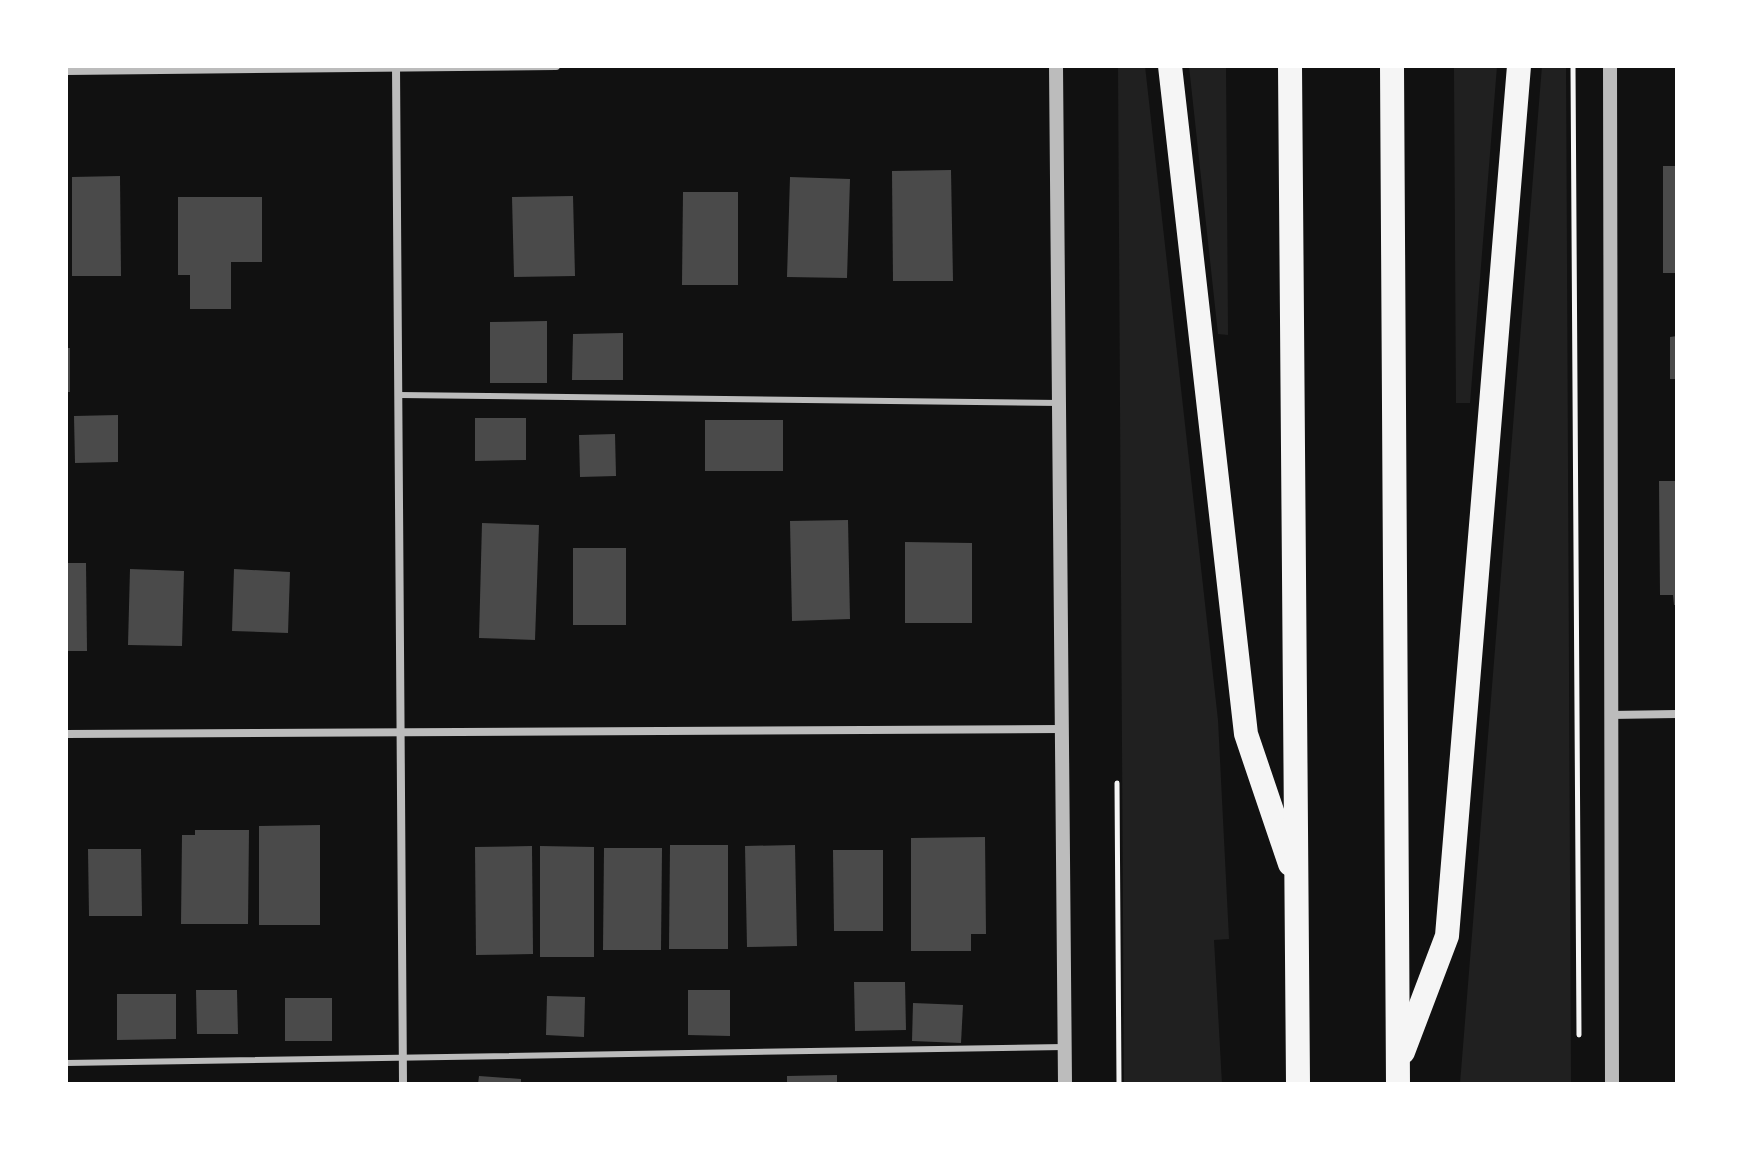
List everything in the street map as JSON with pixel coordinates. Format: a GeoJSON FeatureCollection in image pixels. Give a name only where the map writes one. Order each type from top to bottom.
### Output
{"type":"FeatureCollection","features":[{"type":"Feature","properties":{"kind":"highway"},"geometry":{"type":"LineString","coordinates":[[1170,66],[1246,734],[1297,884]]}},
{"type":"Feature","properties":{"kind":"highway"},"geometry":{"type":"LineString","coordinates":[[1290,66],[1298,1084]]}},
{"type":"Feature","properties":{"kind":"highway"},"geometry":{"type":"LineString","coordinates":[[1392,66],[1398,1075]]}},
{"type":"Feature","properties":{"kind":"highway"},"geometry":{"type":"LineString","coordinates":[[1398,1075],[1447,936],[1519,66]]}},
{"type":"Feature","properties":{"kind":"street"},"geometry":{"type":"LineString","coordinates":[[66,71],[556,66]]}},
{"type":"Feature","properties":{"kind":"street"},"geometry":{"type":"LineString","coordinates":[[1056,66],[1065,1084]]}},
{"type":"Feature","properties":{"kind":"street"},"geometry":{"type":"LineString","coordinates":[[1610,66],[1612,1084]]}},
{"type":"Feature","properties":{"kind":"street"},"geometry":{"type":"LineString","coordinates":[[396,67],[403,1084]]}},
{"type":"Feature","properties":{"kind":"street"},"geometry":{"type":"LineString","coordinates":[[1609,715],[1677,714]]}},
{"type":"Feature","properties":{"kind":"street"},"geometry":{"type":"LineString","coordinates":[[66,734],[1061,729]]}},
{"type":"Feature","properties":{"kind":"lane"},"geometry":{"type":"LineString","coordinates":[[399,395],[1060,403]]}},
{"type":"Feature","properties":{"kind":"lane"},"geometry":{"type":"LineString","coordinates":[[66,1063],[1064,1047]]}},
{"type":"Feature","properties":{"kind":"path"},"geometry":{"type":"LineString","coordinates":[[1573,66],[1579,1037]]}},
{"type":"Feature","properties":{"kind":"path"},"geometry":{"type":"LineString","coordinates":[[1117,783],[1119,1084]]}},
{"type":"Feature","properties":{"kind":"shaded area"},"geometry":{"type":"Polygon","coordinates":[[[1118,66],[1145,66],[1218,720],[1229,939],[1214,940],[1222,1084],[1124,1084],[1118,66]]]}},
{"type":"Feature","properties":{"kind":"shaded area"},"geometry":{"type":"Polygon","coordinates":[[[1189,66],[1226,66],[1228,335],[1218,334],[1189,66]]]}},
{"type":"Feature","properties":{"kind":"shaded area"},"geometry":{"type":"Polygon","coordinates":[[[1454,66],[1497,66],[1470,403],[1456,403],[1454,66]]]}},
{"type":"Feature","properties":{"kind":"shaded area"},"geometry":{"type":"Polygon","coordinates":[[[1542,66],[1566,66],[1571,1084],[1460,1084],[1542,66]]]}},
{"type":"Feature","properties":{"kind":"building"},"geometry":{"type":"Polygon","coordinates":[[[1663,166],[1677,166],[1677,273],[1663,273],[1663,166]]]}},
{"type":"Feature","properties":{"kind":"building"},"geometry":{"type":"Polygon","coordinates":[[[951,170],[953,281],[893,281],[892,171],[951,170]]]}},
{"type":"Feature","properties":{"kind":"building"},"geometry":{"type":"Polygon","coordinates":[[[120,176],[121,276],[72,276],[72,177],[120,176]]]}},
{"type":"Feature","properties":{"kind":"building"},"geometry":{"type":"Polygon","coordinates":[[[790,177],[850,179],[847,278],[787,277],[790,177]]]}},
{"type":"Feature","properties":{"kind":"building"},"geometry":{"type":"Polygon","coordinates":[[[683,192],[738,192],[738,285],[682,285],[683,192]]]}},
{"type":"Feature","properties":{"kind":"building"},"geometry":{"type":"Polygon","coordinates":[[[573,196],[575,276],[514,277],[512,197],[573,196]]]}},
{"type":"Feature","properties":{"kind":"building"},"geometry":{"type":"Polygon","coordinates":[[[178,197],[262,197],[262,262],[231,262],[231,309],[190,309],[190,275],[178,275],[178,197]]]}},
{"type":"Feature","properties":{"kind":"building"},"geometry":{"type":"Polygon","coordinates":[[[547,321],[547,383],[490,383],[490,322],[547,321]]]}},
{"type":"Feature","properties":{"kind":"building"},"geometry":{"type":"Polygon","coordinates":[[[623,333],[623,380],[572,380],[573,334],[623,333]]]}},
{"type":"Feature","properties":{"kind":"building"},"geometry":{"type":"Polygon","coordinates":[[[1677,336],[1677,379],[1670,379],[1670,337],[1677,336]]]}},
{"type":"Feature","properties":{"kind":"building"},"geometry":{"type":"Polygon","coordinates":[[[66,348],[70,348],[70,392],[66,392],[66,348]]]}},
{"type":"Feature","properties":{"kind":"building"},"geometry":{"type":"Polygon","coordinates":[[[118,415],[118,462],[75,463],[74,416],[118,415]]]}},
{"type":"Feature","properties":{"kind":"building"},"geometry":{"type":"Polygon","coordinates":[[[475,418],[526,418],[526,460],[475,461],[475,418]]]}},
{"type":"Feature","properties":{"kind":"building"},"geometry":{"type":"Polygon","coordinates":[[[705,420],[783,420],[783,471],[705,471],[705,420]]]}},
{"type":"Feature","properties":{"kind":"building"},"geometry":{"type":"Polygon","coordinates":[[[615,434],[616,476],[580,477],[579,435],[615,434]]]}},
{"type":"Feature","properties":{"kind":"building"},"geometry":{"type":"Polygon","coordinates":[[[1659,481],[1677,481],[1677,605],[1674,605],[1673,595],[1660,595],[1659,481]]]}},
{"type":"Feature","properties":{"kind":"building"},"geometry":{"type":"Polygon","coordinates":[[[848,520],[850,619],[792,621],[790,521],[848,520]]]}},
{"type":"Feature","properties":{"kind":"building"},"geometry":{"type":"Polygon","coordinates":[[[482,523],[539,525],[535,640],[479,638],[482,523]]]}},
{"type":"Feature","properties":{"kind":"building"},"geometry":{"type":"Polygon","coordinates":[[[905,542],[972,543],[972,623],[905,623],[905,542]]]}},
{"type":"Feature","properties":{"kind":"building"},"geometry":{"type":"Polygon","coordinates":[[[573,548],[626,548],[626,625],[573,625],[573,548]]]}},
{"type":"Feature","properties":{"kind":"building"},"geometry":{"type":"Polygon","coordinates":[[[66,563],[86,563],[87,651],[66,651],[66,563]]]}},
{"type":"Feature","properties":{"kind":"building"},"geometry":{"type":"Polygon","coordinates":[[[130,569],[184,571],[182,646],[128,645],[130,569]]]}},
{"type":"Feature","properties":{"kind":"building"},"geometry":{"type":"Polygon","coordinates":[[[234,569],[290,572],[288,633],[232,631],[234,569]]]}},
{"type":"Feature","properties":{"kind":"building"},"geometry":{"type":"Polygon","coordinates":[[[320,825],[320,925],[259,925],[259,826],[320,825]]]}},
{"type":"Feature","properties":{"kind":"building"},"geometry":{"type":"Polygon","coordinates":[[[195,830],[249,830],[248,924],[181,924],[182,835],[195,835],[195,830]]]}},
{"type":"Feature","properties":{"kind":"building"},"geometry":{"type":"Polygon","coordinates":[[[985,837],[986,934],[971,934],[971,951],[911,951],[911,838],[985,837]]]}},
{"type":"Feature","properties":{"kind":"building"},"geometry":{"type":"Polygon","coordinates":[[[670,845],[728,845],[728,949],[669,949],[670,845]]]}},
{"type":"Feature","properties":{"kind":"building"},"geometry":{"type":"Polygon","coordinates":[[[795,845],[797,946],[747,947],[745,846],[795,845]]]}},
{"type":"Feature","properties":{"kind":"building"},"geometry":{"type":"Polygon","coordinates":[[[532,846],[533,954],[476,955],[475,847],[532,846]]]}},
{"type":"Feature","properties":{"kind":"building"},"geometry":{"type":"Polygon","coordinates":[[[540,846],[594,847],[594,957],[540,957],[540,846]]]}},
{"type":"Feature","properties":{"kind":"building"},"geometry":{"type":"Polygon","coordinates":[[[604,848],[662,848],[661,950],[603,950],[604,848]]]}},
{"type":"Feature","properties":{"kind":"building"},"geometry":{"type":"Polygon","coordinates":[[[88,849],[141,849],[142,916],[89,916],[88,849]]]}},
{"type":"Feature","properties":{"kind":"building"},"geometry":{"type":"Polygon","coordinates":[[[833,850],[883,850],[883,931],[834,931],[833,850]]]}},
{"type":"Feature","properties":{"kind":"building"},"geometry":{"type":"Polygon","coordinates":[[[854,982],[905,982],[906,1030],[855,1031],[854,982]]]}},
{"type":"Feature","properties":{"kind":"building"},"geometry":{"type":"Polygon","coordinates":[[[196,990],[237,990],[238,1034],[197,1034],[196,990]]]}},
{"type":"Feature","properties":{"kind":"building"},"geometry":{"type":"Polygon","coordinates":[[[688,990],[730,990],[730,1036],[688,1035],[688,990]]]}},
{"type":"Feature","properties":{"kind":"building"},"geometry":{"type":"Polygon","coordinates":[[[117,994],[176,994],[176,1039],[117,1040],[117,994]]]}},
{"type":"Feature","properties":{"kind":"building"},"geometry":{"type":"Polygon","coordinates":[[[547,996],[585,997],[584,1037],[546,1035],[547,996]]]}},
{"type":"Feature","properties":{"kind":"building"},"geometry":{"type":"Polygon","coordinates":[[[285,998],[332,998],[332,1041],[285,1041],[285,998]]]}},
{"type":"Feature","properties":{"kind":"building"},"geometry":{"type":"Polygon","coordinates":[[[913,1003],[963,1005],[961,1043],[912,1041],[913,1003]]]}},
{"type":"Feature","properties":{"kind":"building"},"geometry":{"type":"Polygon","coordinates":[[[837,1075],[837,1084],[787,1084],[787,1076],[837,1075]]]}},
{"type":"Feature","properties":{"kind":"building"},"geometry":{"type":"Polygon","coordinates":[[[479,1076],[521,1079],[521,1084],[478,1084],[479,1076]]]}}]}
